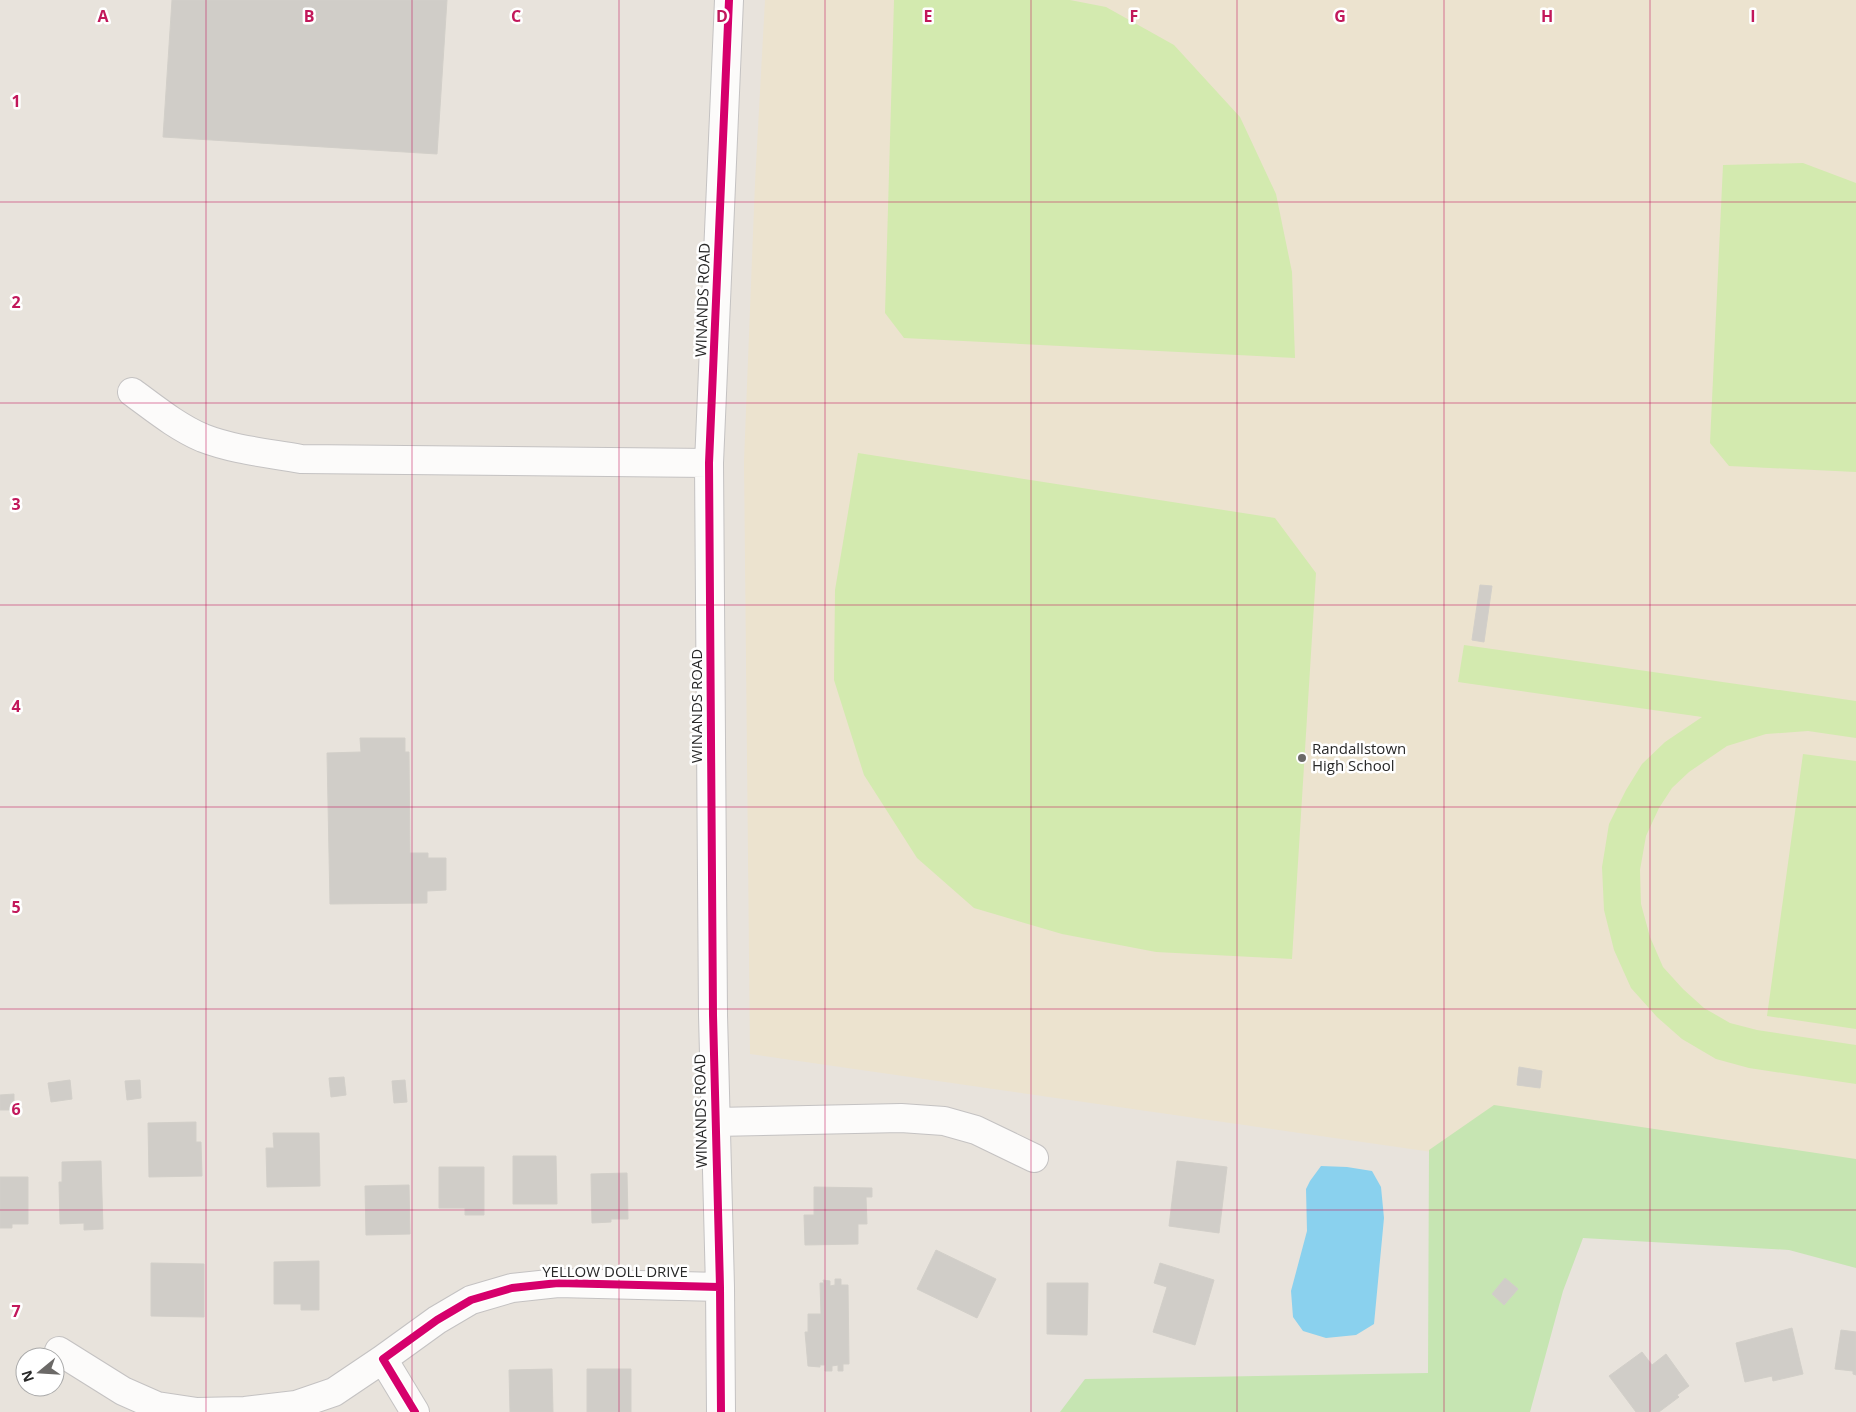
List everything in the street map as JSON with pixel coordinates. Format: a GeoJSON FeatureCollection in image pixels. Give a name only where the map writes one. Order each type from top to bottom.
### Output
{"type":"FeatureCollection","features":[{"type":"Feature","properties":{"kind":"street","name":"WINANDS ROAD"},"geometry":{"type":"LineString","coordinates":[[721,1412],[720,1286],[713,1016],[709,463],[729,0]]}},
{"type":"Feature","properties":{"kind":"street"},"geometry":{"type":"LineString","coordinates":[[132,392],[166,417],[203,438],[240,448],[301,459],[709,463]]}},
{"type":"Feature","properties":{"kind":"street"},"geometry":{"type":"LineString","coordinates":[[715,1122],[900,1118],[944,1121],[976,1130],[1034,1158]]}},
{"type":"Feature","properties":{"kind":"street","name":"YELLOW DOLL DRIVE"},"geometry":{"type":"LineString","coordinates":[[65,1355],[123,1391],[157,1406],[197,1412],[245,1411],[296,1405],[334,1392],[437,1320],[471,1300],[512,1288],[558,1283],[720,1286]]}},
{"type":"Feature","properties":{"kind":"street"},"geometry":{"type":"LineString","coordinates":[[383,1359],[415,1412]]}},
{"type":"Feature","properties":{"kind":"shaded area","name":"Randallstown High School"},"geometry":{"type":"Polygon","coordinates":[[[765,0],[1856,0],[1856,1213],[750,1054],[744,461],[755,183],[765,0]]]}},
{"type":"Feature","properties":{"kind":"green space"},"geometry":{"type":"Polygon","coordinates":[[[894,0],[1070,0],[1106,7],[1174,45],[1240,117],[1276,194],[1292,272],[1295,358],[904,338],[885,313],[894,0]]]}},
{"type":"Feature","properties":{"kind":"green space"},"geometry":{"type":"Polygon","coordinates":[[[1803,163],[1856,183],[1856,472],[1729,466],[1710,443],[1723,165],[1803,163]]]}},
{"type":"Feature","properties":{"kind":"green space"},"geometry":{"type":"Polygon","coordinates":[[[858,453],[1275,518],[1316,573],[1292,959],[1156,952],[1062,934],[974,908],[917,858],[864,775],[834,680],[835,590],[858,453]]]}},
{"type":"Feature","properties":{"kind":"green space"},"geometry":{"type":"Polygon","coordinates":[[[1464,645],[1856,701],[1856,738],[1808,731],[1766,734],[1727,746],[1689,772],[1672,788],[1659,808],[1646,836],[1640,870],[1641,904],[1650,937],[1663,967],[1683,989],[1704,1008],[1730,1023],[1757,1030],[1856,1045],[1856,1084],[1749,1068],[1716,1059],[1682,1039],[1657,1017],[1631,988],[1614,950],[1604,910],[1602,867],[1609,824],[1642,764],[1665,742],[1702,717],[1458,682],[1464,645]]]}},
{"type":"Feature","properties":{"kind":"green space"},"geometry":{"type":"Polygon","coordinates":[[[1803,754],[1856,761],[1856,1029],[1767,1016],[1803,754]]]}},
{"type":"Feature","properties":{"kind":"green space"},"geometry":{"type":"Polygon","coordinates":[[[1494,1105],[1856,1159],[1856,1268],[1789,1250],[1583,1238],[1563,1291],[1530,1412],[1060,1412],[1085,1379],[1428,1373],[1429,1150],[1494,1105]]]}},
{"type":"Feature","properties":{"kind":"water"},"geometry":{"type":"Polygon","coordinates":[[[1321,1166],[1347,1167],[1372,1171],[1381,1187],[1384,1218],[1374,1324],[1356,1335],[1326,1338],[1303,1331],[1293,1317],[1291,1291],[1307,1231],[1306,1189],[1321,1166]]]}},
{"type":"Feature","properties":{"kind":"building"},"geometry":{"type":"Polygon","coordinates":[[[172,0],[447,0],[437,154],[163,137],[172,0]]]}},
{"type":"Feature","properties":{"kind":"building"},"geometry":{"type":"Polygon","coordinates":[[[1480,585],[1492,586],[1484,642],[1472,640],[1480,585]]]}},
{"type":"Feature","properties":{"kind":"building"},"geometry":{"type":"Polygon","coordinates":[[[360,738],[405,738],[405,752],[409,752],[410,853],[428,853],[428,858],[446,858],[446,890],[427,891],[427,903],[330,904],[327,753],[361,752],[360,738]]]}},
{"type":"Feature","properties":{"kind":"building"},"geometry":{"type":"Polygon","coordinates":[[[1519,1067],[1542,1071],[1540,1088],[1517,1085],[1519,1067]]]}},
{"type":"Feature","properties":{"kind":"building"},"geometry":{"type":"Polygon","coordinates":[[[344,1077],[346,1095],[331,1097],[329,1078],[344,1077]]]}},
{"type":"Feature","properties":{"kind":"building"},"geometry":{"type":"Polygon","coordinates":[[[70,1080],[72,1099],[51,1102],[48,1083],[70,1080]]]}},
{"type":"Feature","properties":{"kind":"building"},"geometry":{"type":"Polygon","coordinates":[[[140,1080],[141,1098],[127,1100],[125,1081],[140,1080]]]}},
{"type":"Feature","properties":{"kind":"building"},"geometry":{"type":"Polygon","coordinates":[[[405,1080],[407,1102],[394,1103],[392,1081],[405,1080]]]}},
{"type":"Feature","properties":{"kind":"building"},"geometry":{"type":"Polygon","coordinates":[[[14,1094],[14,1110],[0,1110],[0,1095],[14,1094]]]}},
{"type":"Feature","properties":{"kind":"building"},"geometry":{"type":"Polygon","coordinates":[[[196,1122],[196,1142],[201,1142],[202,1176],[149,1177],[148,1123],[196,1122]]]}},
{"type":"Feature","properties":{"kind":"building"},"geometry":{"type":"Polygon","coordinates":[[[273,1133],[319,1133],[320,1186],[267,1187],[266,1148],[274,1148],[273,1133]]]}},
{"type":"Feature","properties":{"kind":"building"},"geometry":{"type":"Polygon","coordinates":[[[513,1156],[556,1156],[557,1204],[513,1204],[513,1156]]]}},
{"type":"Feature","properties":{"kind":"building"},"geometry":{"type":"Polygon","coordinates":[[[101,1161],[103,1229],[84,1230],[84,1223],[60,1224],[59,1182],[62,1182],[62,1162],[101,1161]]]}},
{"type":"Feature","properties":{"kind":"building"},"geometry":{"type":"Polygon","coordinates":[[[1177,1161],[1227,1167],[1219,1233],[1169,1226],[1177,1161]]]}},
{"type":"Feature","properties":{"kind":"building"},"geometry":{"type":"Polygon","coordinates":[[[439,1167],[484,1167],[484,1215],[465,1215],[465,1208],[439,1208],[439,1167]]]}},
{"type":"Feature","properties":{"kind":"building"},"geometry":{"type":"Polygon","coordinates":[[[627,1173],[628,1219],[611,1219],[611,1222],[592,1223],[591,1174],[627,1173]]]}},
{"type":"Feature","properties":{"kind":"building"},"geometry":{"type":"Polygon","coordinates":[[[0,1177],[28,1177],[28,1224],[12,1224],[12,1228],[0,1228],[0,1177]]]}},
{"type":"Feature","properties":{"kind":"building"},"geometry":{"type":"Polygon","coordinates":[[[409,1185],[410,1234],[366,1235],[365,1186],[409,1185]]]}},
{"type":"Feature","properties":{"kind":"building"},"geometry":{"type":"Polygon","coordinates":[[[814,1187],[872,1188],[872,1197],[866,1197],[867,1224],[858,1224],[858,1244],[805,1245],[804,1215],[814,1215],[814,1187]]]}},
{"type":"Feature","properties":{"kind":"building"},"geometry":{"type":"Polygon","coordinates":[[[936,1250],[996,1279],[977,1318],[917,1289],[936,1250]]]}},
{"type":"Feature","properties":{"kind":"building"},"geometry":{"type":"Polygon","coordinates":[[[319,1261],[319,1310],[301,1310],[301,1304],[274,1304],[274,1262],[319,1261]]]}},
{"type":"Feature","properties":{"kind":"building"},"geometry":{"type":"Polygon","coordinates":[[[151,1263],[204,1264],[204,1317],[151,1316],[151,1263]]]}},
{"type":"Feature","properties":{"kind":"building"},"geometry":{"type":"Polygon","coordinates":[[[1160,1263],[1214,1280],[1195,1345],[1153,1332],[1167,1287],[1154,1283],[1160,1263]]]}},
{"type":"Feature","properties":{"kind":"building"},"geometry":{"type":"Polygon","coordinates":[[[1505,1278],[1518,1289],[1504,1305],[1492,1294],[1505,1278]]]}},
{"type":"Feature","properties":{"kind":"building"},"geometry":{"type":"Polygon","coordinates":[[[835,1279],[841,1279],[841,1285],[848,1285],[849,1364],[843,1364],[843,1371],[838,1371],[838,1365],[832,1366],[832,1371],[825,1371],[825,1365],[820,1365],[820,1367],[808,1366],[805,1332],[808,1332],[808,1314],[821,1314],[820,1283],[824,1283],[823,1280],[830,1281],[830,1286],[835,1285],[835,1279]]]}},
{"type":"Feature","properties":{"kind":"building"},"geometry":{"type":"Polygon","coordinates":[[[1047,1283],[1088,1283],[1087,1335],[1047,1334],[1047,1283]]]}},
{"type":"Feature","properties":{"kind":"building"},"geometry":{"type":"Polygon","coordinates":[[[1792,1328],[1803,1374],[1773,1381],[1772,1376],[1745,1382],[1736,1343],[1792,1328]]]}},
{"type":"Feature","properties":{"kind":"building"},"geometry":{"type":"Polygon","coordinates":[[[1841,1330],[1856,1332],[1856,1375],[1853,1374],[1853,1371],[1835,1369],[1841,1330]]]}},
{"type":"Feature","properties":{"kind":"building"},"geometry":{"type":"Polygon","coordinates":[[[1642,1352],[1652,1365],[1666,1354],[1689,1386],[1677,1395],[1679,1397],[1659,1412],[1636,1412],[1609,1376],[1642,1352]]]}},
{"type":"Feature","properties":{"kind":"building"},"geometry":{"type":"Polygon","coordinates":[[[552,1369],[553,1412],[510,1412],[509,1370],[552,1369]]]}},
{"type":"Feature","properties":{"kind":"building"},"geometry":{"type":"Polygon","coordinates":[[[587,1369],[631,1369],[631,1412],[587,1412],[587,1369]]]}},
{"type":"Feature","properties":{"kind":"cycle path"},"geometry":{"type":"LineString","coordinates":[[721,1412],[720,1287],[713,1015],[709,463],[729,0]]}},
{"type":"Feature","properties":{"kind":"cycle path"},"geometry":{"type":"LineString","coordinates":[[415,1412],[383,1359],[437,1320],[471,1300],[512,1288],[558,1283],[720,1287]]}},
{"type":"Feature","properties":{"kind":"place","name":"Randallstown High School"},"geometry":{"type":"Point","coordinates":[1302,758]}}]}
